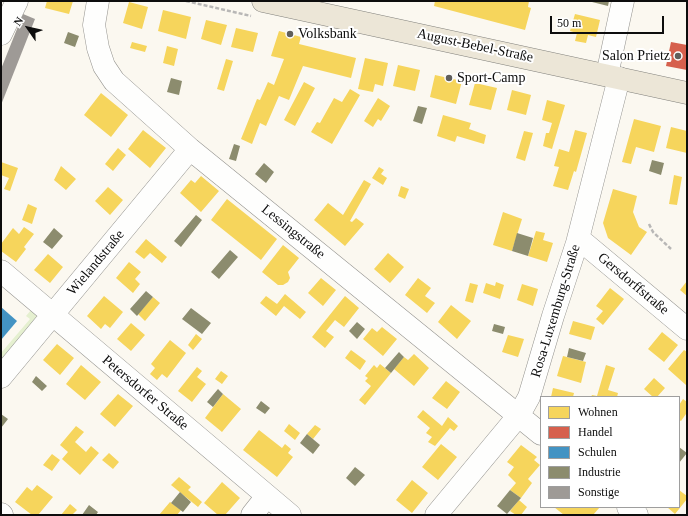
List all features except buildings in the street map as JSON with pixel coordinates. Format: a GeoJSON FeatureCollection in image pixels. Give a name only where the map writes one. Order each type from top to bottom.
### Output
{"type":"FeatureCollection","features":[{"type":"Feature","properties":{"kind":"main road","name":"August-Bebel-Straße"},"geometry":{"type":"LineString","coordinates":[[263,1],[687,93]]}},
{"type":"Feature","properties":{"kind":"street"},"geometry":{"type":"LineString","coordinates":[[1,34],[17,1]]}},
{"type":"Feature","properties":{"kind":"street","name":"Lessingstraße"},"geometry":{"type":"LineString","coordinates":[[98,1],[94,25],[98,48],[104,66],[114,80],[190,148],[540,433]]}},
{"type":"Feature","properties":{"kind":"street","name":"Rosa-Luxemburg-Straße"},"geometry":{"type":"LineString","coordinates":[[436,515],[519,415],[529,398],[578,238],[613,77],[623,1]]}},
{"type":"Feature","properties":{"kind":"street","name":"Wielandstraße"},"geometry":{"type":"LineString","coordinates":[[1,377],[190,148]]}},
{"type":"Feature","properties":{"kind":"street","name":"Gersdorffstraße"},"geometry":{"type":"LineString","coordinates":[[578,238],[687,329]]}},
{"type":"Feature","properties":{"kind":"street","name":"Petersdorfer Straße"},"geometry":{"type":"LineString","coordinates":[[1,271],[290,515]]}},
{"type":"Feature","properties":{"kind":"street"},"geometry":{"type":"LineString","coordinates":[[252,515],[267,496]]}},
{"type":"Feature","properties":{"kind":"street"},"geometry":{"type":"LineString","coordinates":[[629,508],[637,515]]}},
{"type":"Feature","properties":{"kind":"path"},"geometry":{"type":"LineString","coordinates":[[649,224],[653,232],[670,250]]}},
{"type":"Feature","properties":{"kind":"green space"},"geometry":{"type":"Polygon","coordinates":[[[31,310],[38,315],[1,370],[1,353],[30,319],[26,316],[31,310]]]}},
{"type":"Feature","properties":{"kind":"place","name":"Volksbank"},"geometry":{"type":"Point","coordinates":[290,34]}},
{"type":"Feature","properties":{"kind":"place","name":"Salon Prietz"},"geometry":{"type":"Point","coordinates":[678,56]}},
{"type":"Feature","properties":{"kind":"place","name":"Sport-Camp"},"geometry":{"type":"Point","coordinates":[449,78]}}]}
